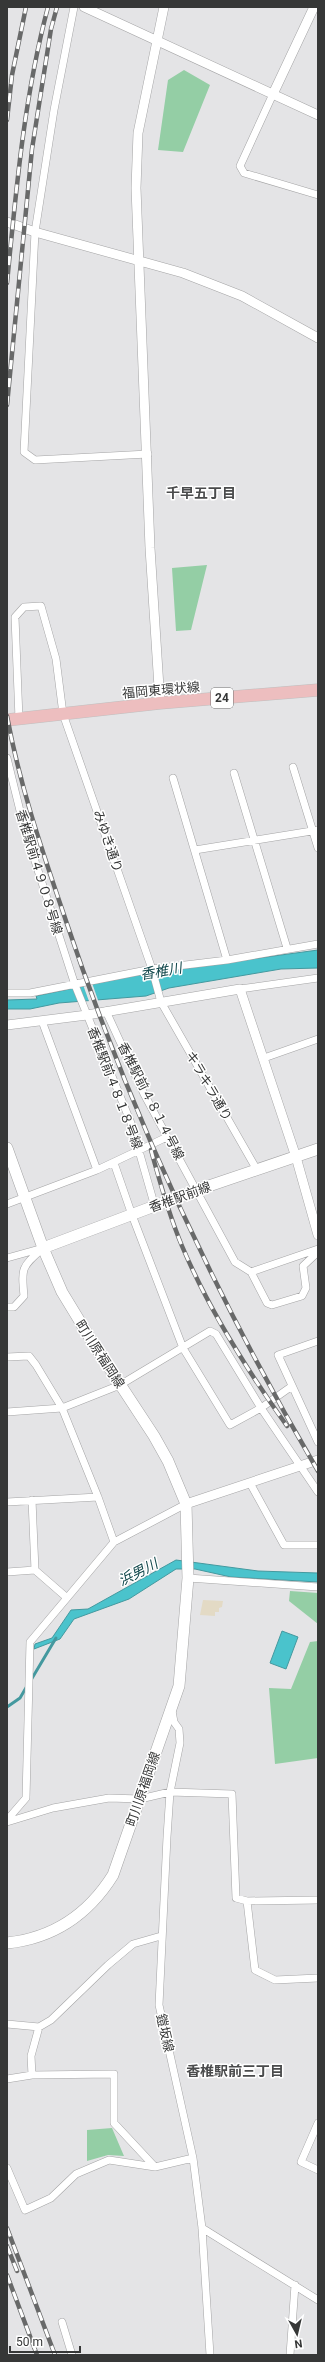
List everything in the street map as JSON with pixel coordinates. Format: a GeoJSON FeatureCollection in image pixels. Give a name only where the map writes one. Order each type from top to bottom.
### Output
{"type":"FeatureCollection","features":[{"type":"Feature","properties":{"kind":"main road","name":"福岡東環状線"},"geometry":{"type":"LineString","coordinates":[[7,720],[160,703],[318,690]]}},
{"type":"Feature","properties":{"kind":"main road","name":"町川原福岡線"},"geometry":{"type":"LineString","coordinates":[[7,1148],[43,1248],[66,1299],[154,1436],[168,1461],[186,1504],[188,1557],[188,1576],[179,1686],[172,1711],[113,1876],[84,1913],[65,1925],[42,1935],[7,1943]]}},
{"type":"Feature","properties":{"kind":"main road","name":"香椎駅前線"},"geometry":{"type":"LineString","coordinates":[[43,1248],[197,1190],[318,1149]]}},
{"type":"Feature","properties":{"kind":"street"},"geometry":{"type":"LineString","coordinates":[[74,7],[54,110],[35,232],[24,452],[35,460],[148,454]]}},
{"type":"Feature","properties":{"kind":"street"},"geometry":{"type":"LineString","coordinates":[[84,7],[318,115]]}},
{"type":"Feature","properties":{"kind":"street"},"geometry":{"type":"LineString","coordinates":[[160,703],[150,548],[148,454],[136,188],[138,132],[164,7]]}},
{"type":"Feature","properties":{"kind":"street"},"geometry":{"type":"LineString","coordinates":[[314,7],[240,166],[244,173],[318,195]]}},
{"type":"Feature","properties":{"kind":"street"},"geometry":{"type":"LineString","coordinates":[[7,222],[35,232],[139,262],[184,272],[259,305],[318,338]]}},
{"type":"Feature","properties":{"kind":"street","name":"みゆき通り"},"geometry":{"type":"LineString","coordinates":[[19,719],[15,617],[24,607],[41,606],[56,659],[63,714],[153,971],[158,992]]}},
{"type":"Feature","properties":{"kind":"street","name":"香椎駅前４９０８号線"},"geometry":{"type":"LineString","coordinates":[[7,758],[24,828],[75,985],[87,1015]]}},
{"type":"Feature","properties":{"kind":"street"},"geometry":{"type":"LineString","coordinates":[[293,767],[315,831],[318,848]]}},
{"type":"Feature","properties":{"kind":"street"},"geometry":{"type":"LineString","coordinates":[[234,773],[253,840],[287,948]]}},
{"type":"Feature","properties":{"kind":"street"},"geometry":{"type":"LineString","coordinates":[[172,778],[227,960]]}},
{"type":"Feature","properties":{"kind":"street"},"geometry":{"type":"LineString","coordinates":[[195,850],[315,831]]}},
{"type":"Feature","properties":{"kind":"street"},"geometry":{"type":"LineString","coordinates":[[7,993],[30,993],[153,971],[227,960],[287,948],[318,944]]}},
{"type":"Feature","properties":{"kind":"street"},"geometry":{"type":"LineString","coordinates":[[7,1025],[87,1015],[240,989],[318,978]]}},
{"type":"Feature","properties":{"kind":"street"},"geometry":{"type":"LineString","coordinates":[[240,989],[296,1157],[318,1235]]}},
{"type":"Feature","properties":{"kind":"street","name":"キラキラ通り"},"geometry":{"type":"LineString","coordinates":[[158,992],[161,1002],[257,1170]]}},
{"type":"Feature","properties":{"kind":"street","name":"香椎駅前４８１４号線"},"geometry":{"type":"LineString","coordinates":[[106,1011],[144,1094],[235,1262],[251,1272]]}},
{"type":"Feature","properties":{"kind":"street","name":"香椎駅前４８１８号線"},"geometry":{"type":"LineString","coordinates":[[87,1015],[131,1123],[155,1207]]}},
{"type":"Feature","properties":{"kind":"street"},"geometry":{"type":"LineString","coordinates":[[42,1021],[97,1170]]}},
{"type":"Feature","properties":{"kind":"street"},"geometry":{"type":"LineString","coordinates":[[264,1058],[318,1039]]}},
{"type":"Feature","properties":{"kind":"street"},"geometry":{"type":"LineString","coordinates":[[7,1204],[114,1163],[167,1137]]}},
{"type":"Feature","properties":{"kind":"street"},"geometry":{"type":"LineString","coordinates":[[114,1163],[132,1215],[183,1348],[230,1425],[261,1408],[292,1386]]}},
{"type":"Feature","properties":{"kind":"street"},"geometry":{"type":"LineString","coordinates":[[7,1258],[43,1248]]}},
{"type":"Feature","properties":{"kind":"street"},"geometry":{"type":"LineString","coordinates":[[7,1307],[14,1307],[24,1296],[22,1277],[24,1265],[43,1248]]}},
{"type":"Feature","properties":{"kind":"street"},"geometry":{"type":"LineString","coordinates":[[318,1251],[303,1266],[306,1288],[302,1296],[272,1305],[267,1303],[251,1272],[318,1251]]}},
{"type":"Feature","properties":{"kind":"street"},"geometry":{"type":"LineString","coordinates":[[7,1412],[62,1408],[120,1385],[210,1331],[216,1334],[261,1408],[318,1492]]}},
{"type":"Feature","properties":{"kind":"street"},"geometry":{"type":"LineString","coordinates":[[318,1341],[278,1355],[318,1442]]}},
{"type":"Feature","properties":{"kind":"street"},"geometry":{"type":"LineString","coordinates":[[7,1357],[29,1356],[62,1408],[98,1497],[114,1542]]}},
{"type":"Feature","properties":{"kind":"street"},"geometry":{"type":"LineString","coordinates":[[7,1821],[26,1798],[30,1642],[66,1597],[114,1542],[186,1504],[318,1460]]}},
{"type":"Feature","properties":{"kind":"street"},"geometry":{"type":"LineString","coordinates":[[250,1482],[284,1545],[318,1545]]}},
{"type":"Feature","properties":{"kind":"street"},"geometry":{"type":"LineString","coordinates":[[7,1502],[98,1497]]}},
{"type":"Feature","properties":{"kind":"street"},"geometry":{"type":"LineString","coordinates":[[32,1500],[35,1570]]}},
{"type":"Feature","properties":{"kind":"street"},"geometry":{"type":"LineString","coordinates":[[7,1572],[35,1570],[66,1597]]}},
{"type":"Feature","properties":{"kind":"street"},"geometry":{"type":"LineString","coordinates":[[188,1576],[318,1587]]}},
{"type":"Feature","properties":{"kind":"street","name":"鎧坂線"},"geometry":{"type":"LineString","coordinates":[[172,1711],[174,1722],[179,1729],[180,1743],[170,1792],[161,1936],[159,2005],[193,2158],[202,2228],[210,2355]]}},
{"type":"Feature","properties":{"kind":"street"},"geometry":{"type":"LineString","coordinates":[[7,1821],[53,1808],[109,1798],[140,1799],[170,1792],[232,1794],[236,1898],[247,1901],[318,1900]]}},
{"type":"Feature","properties":{"kind":"street"},"geometry":{"type":"LineString","coordinates":[[247,1901],[255,1970],[275,1980],[318,1978]]}},
{"type":"Feature","properties":{"kind":"street"},"geometry":{"type":"LineString","coordinates":[[7,2024],[39,2027],[51,2020],[108,1965],[133,1944],[161,1936]]}},
{"type":"Feature","properties":{"kind":"street"},"geometry":{"type":"LineString","coordinates":[[32,2075],[31,2056],[39,2027]]}},
{"type":"Feature","properties":{"kind":"street"},"geometry":{"type":"LineString","coordinates":[[7,2079],[32,2075],[114,2074],[114,2123],[155,2167]]}},
{"type":"Feature","properties":{"kind":"street"},"geometry":{"type":"LineString","coordinates":[[318,2123],[301,2162],[318,2170]]}},
{"type":"Feature","properties":{"kind":"street"},"geometry":{"type":"LineString","coordinates":[[7,2168],[24,2210],[51,2198],[76,2174],[109,2160],[155,2167],[193,2158]]}},
{"type":"Feature","properties":{"kind":"street"},"geometry":{"type":"LineString","coordinates":[[202,2228],[318,2300]]}},
{"type":"Feature","properties":{"kind":"street"},"geometry":{"type":"LineString","coordinates":[[290,2355],[295,2285]]}},
{"type":"Feature","properties":{"kind":"street"},"geometry":{"type":"LineString","coordinates":[[62,2322],[72,2355]]}},
{"type":"Feature","properties":{"kind":"shaded area"},"geometry":{"type":"Polygon","coordinates":[[[203,1600],[223,1601],[222,1607],[219,1608],[219,1612],[215,1612],[215,1616],[200,1615],[203,1600]]]}},
{"type":"Feature","properties":{"kind":"green space"},"geometry":{"type":"Polygon","coordinates":[[[184,70],[210,85],[183,152],[158,150],[168,80],[184,70]]]}},
{"type":"Feature","properties":{"kind":"green space"},"geometry":{"type":"Polygon","coordinates":[[[207,565],[191,630],[176,631],[172,568],[207,565]]]}},
{"type":"Feature","properties":{"kind":"green space"},"geometry":{"type":"Polygon","coordinates":[[[290,1591],[318,1593],[318,1624],[289,1601],[290,1591]]]}},
{"type":"Feature","properties":{"kind":"green space"},"geometry":{"type":"Polygon","coordinates":[[[318,1641],[318,1758],[275,1764],[269,1688],[291,1689],[310,1642],[318,1641]]]}},
{"type":"Feature","properties":{"kind":"green space"},"geometry":{"type":"Polygon","coordinates":[[[112,2128],[124,2156],[108,2155],[87,2161],[87,2130],[112,2128]]]}},
{"type":"Feature","properties":{"kind":"water"},"geometry":{"type":"Polygon","coordinates":[[[318,950],[318,968],[281,969],[169,988],[146,996],[59,1003],[30,1009],[7,1009],[7,1000],[37,999],[36,996],[141,974],[318,950]]]}},
{"type":"Feature","properties":{"kind":"water"},"geometry":{"type":"Polygon","coordinates":[[[176,1560],[258,1571],[318,1573],[318,1582],[231,1577],[195,1569],[176,1569],[129,1599],[74,1619],[60,1639],[34,1649],[35,1644],[52,1638],[71,1610],[88,1609],[176,1560]]]}},
{"type":"Feature","properties":{"kind":"water"},"geometry":{"type":"Polygon","coordinates":[[[282,1631],[298,1637],[286,1669],[270,1663],[282,1631]]]}},
{"type":"Feature","properties":{"kind":"pier"},"geometry":{"type":"Polygon","coordinates":[[[91,980],[99,1003],[90,1004],[82,982],[91,980]]]}},
{"type":"Feature","properties":{"kind":"waterway","name":"浜男川"},"geometry":{"type":"LineString","coordinates":[[31,1680],[56,1638]]}},
{"type":"Feature","properties":{"kind":"waterway","name":"浜男川"},"geometry":{"type":"LineString","coordinates":[[7,1707],[20,1698],[27,1686]]}},
{"type":"Feature","properties":{"kind":"railway"},"geometry":{"type":"LineString","coordinates":[[7,120],[12,75],[26,7]]}},
{"type":"Feature","properties":{"kind":"railway"},"geometry":{"type":"LineString","coordinates":[[7,283],[27,110],[48,7]]}},
{"type":"Feature","properties":{"kind":"railway"},"geometry":{"type":"LineString","coordinates":[[7,405],[32,149],[51,29],[57,7]]}},
{"type":"Feature","properties":{"kind":"railway"},"geometry":{"type":"LineString","coordinates":[[7,716],[18,768],[41,845],[91,992],[118,1063],[147,1133],[210,1271],[245,1339],[318,1471]]}},
{"type":"Feature","properties":{"kind":"railway"},"geometry":{"type":"LineString","coordinates":[[151,1150],[177,1234],[204,1293],[243,1361],[287,1426]]}},
{"type":"Feature","properties":{"kind":"railway"},"geometry":{"type":"LineString","coordinates":[[7,2228],[55,2355]]}},
{"type":"Feature","properties":{"kind":"railway"},"geometry":{"type":"LineString","coordinates":[[7,2246],[17,2271]]}},
{"type":"Feature","properties":{"kind":"railway"},"geometry":{"type":"LineString","coordinates":[[7,2275],[37,2355]]}},
{"type":"Feature","properties":{"kind":"district","name":"千早五丁目"},"geometry":{"type":"Point","coordinates":[201,493]}},
{"type":"Feature","properties":{"kind":"district","name":"香椎駅前三丁目"},"geometry":{"type":"Point","coordinates":[235,2071]}},
{"type":"Feature","properties":{"kind":"water label","name":"香椎川"},"geometry":{"type":"Point","coordinates":[161,971]}}]}
